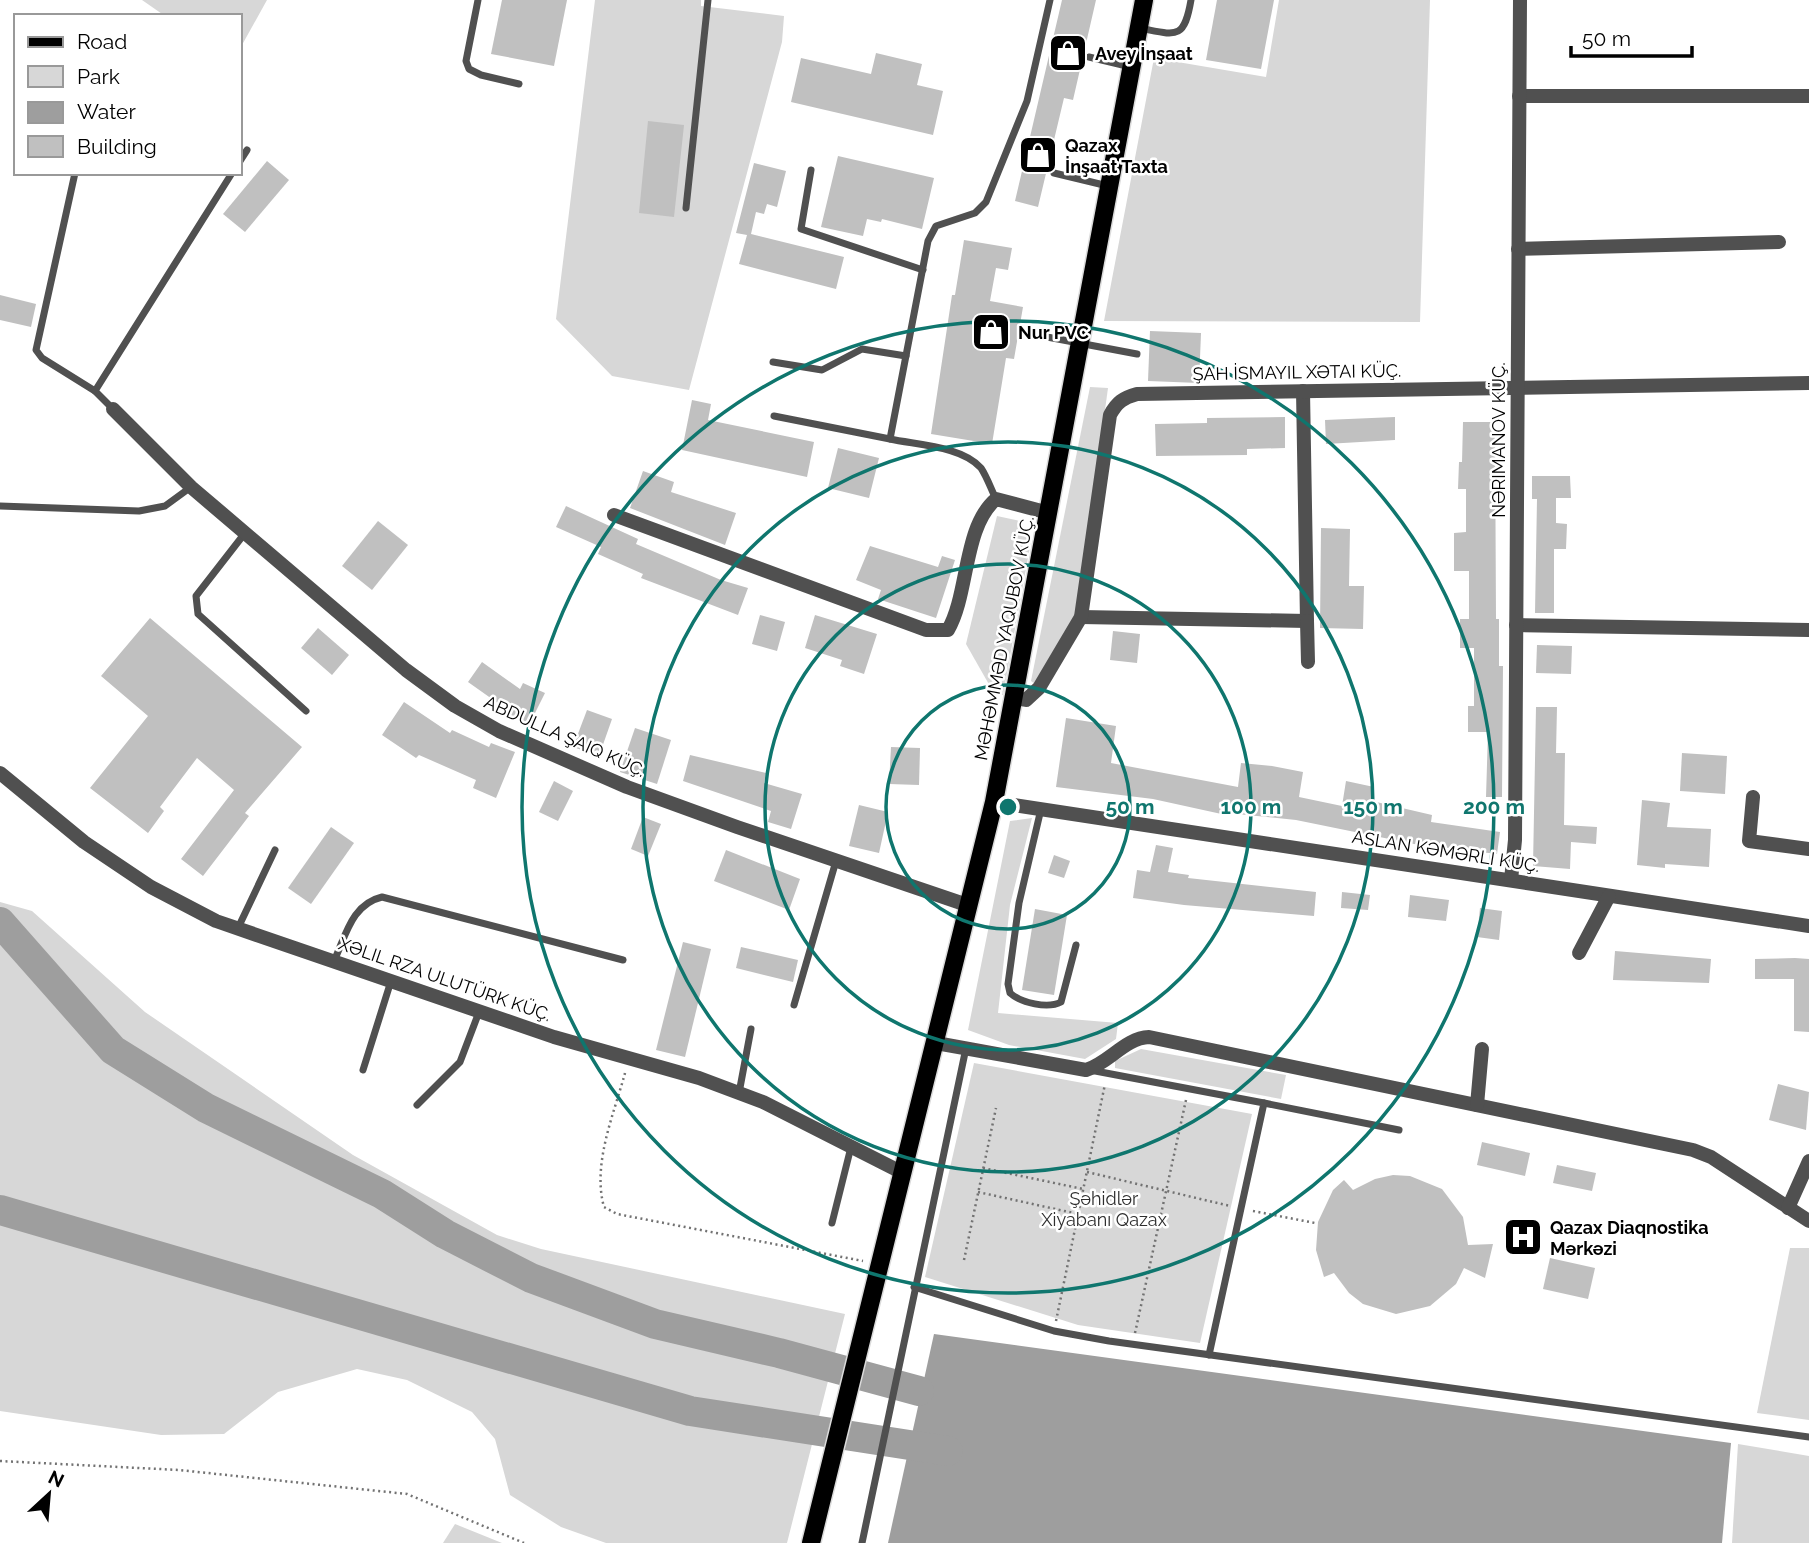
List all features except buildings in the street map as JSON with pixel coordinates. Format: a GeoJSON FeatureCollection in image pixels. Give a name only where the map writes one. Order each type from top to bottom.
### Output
{"type":"FeatureCollection","features":[{"type":"Feature","properties":{"kind":"main road","name":"MƏHƏMMƏD YAQUBOV KÜÇ."},"geometry":{"type":"LineString","coordinates":[[811,1543],[994,802],[1016,698],[1144,0]]}},
{"type":"Feature","properties":{"kind":"street","name":"NƏRIMANOV KÜÇ."},"geometry":{"type":"LineString","coordinates":[[1511,880],[1515,840],[1520,0]]}},
{"type":"Feature","properties":{"kind":"street"},"geometry":{"type":"LineString","coordinates":[[1519,96],[1809,96]]}},
{"type":"Feature","properties":{"kind":"street"},"geometry":{"type":"LineString","coordinates":[[1518,249],[1779,242]]}},
{"type":"Feature","properties":{"kind":"street"},"geometry":{"type":"LineString","coordinates":[[1016,698],[1026,700],[1039,688],[1082,617],[1111,415],[1116,404],[1124,398],[1137,394],[1809,383]]}},
{"type":"Feature","properties":{"kind":"street"},"geometry":{"type":"LineString","coordinates":[[1303,391],[1308,662]]}},
{"type":"Feature","properties":{"kind":"street","name":"ABDULLA ŞAIQ KÜÇ."},"geometry":{"type":"LineString","coordinates":[[113,409],[191,487],[406,670],[455,706],[499,731],[627,787],[970,906]]}},
{"type":"Feature","properties":{"kind":"street"},"geometry":{"type":"LineString","coordinates":[[614,515],[926,630],[939,632],[947,631],[954,618],[980,522],[996,499],[1049,513]]}},
{"type":"Feature","properties":{"kind":"street"},"geometry":{"type":"LineString","coordinates":[[1082,617],[1307,621]]}},
{"type":"Feature","properties":{"kind":"street"},"geometry":{"type":"LineString","coordinates":[[1516,625],[1809,629]]}},
{"type":"Feature","properties":{"kind":"street","name":"XƏLIL RZA ULUTÜRK KÜÇ."},"geometry":{"type":"LineString","coordinates":[[0,773],[84,842],[151,887],[216,921],[479,1011],[628,1059],[699,1078],[739,1093],[903,1173]]}},
{"type":"Feature","properties":{"kind":"street"},"geometry":{"type":"LineString","coordinates":[[1753,797],[1749,841],[1809,849]]}},
{"type":"Feature","properties":{"kind":"street","name":"ASLAN KƏMƏRLI KÜÇ."},"geometry":{"type":"LineString","coordinates":[[994,802],[1809,926]]}},
{"type":"Feature","properties":{"kind":"street"},"geometry":{"type":"LineString","coordinates":[[1579,953],[1609,896]]}},
{"type":"Feature","properties":{"kind":"street"},"geometry":{"type":"LineString","coordinates":[[936,1043],[1086,1070],[1097,1066],[1134,1040],[1149,1037],[1693,1150],[1711,1157],[1809,1222]]}},
{"type":"Feature","properties":{"kind":"street"},"geometry":{"type":"LineString","coordinates":[[1477,1105],[1482,1049]]}},
{"type":"Feature","properties":{"kind":"street"},"geometry":{"type":"LineString","coordinates":[[1788,1208],[1809,1161]]}},
{"type":"Feature","properties":{"kind":"lane"},"geometry":{"type":"LineString","coordinates":[[478,0],[466,61],[469,69],[481,75],[519,84]]}},
{"type":"Feature","properties":{"kind":"lane"},"geometry":{"type":"LineString","coordinates":[[686,208],[708,0]]}},
{"type":"Feature","properties":{"kind":"lane"},"geometry":{"type":"LineString","coordinates":[[890,439],[928,241],[936,226],[975,213],[986,202],[1027,100],[1050,0]]}},
{"type":"Feature","properties":{"kind":"lane"},"geometry":{"type":"LineString","coordinates":[[1139,28],[1174,35],[1187,23],[1191,0]]}},
{"type":"Feature","properties":{"kind":"lane"},"geometry":{"type":"LineString","coordinates":[[1089,57],[1132,67]]}},
{"type":"Feature","properties":{"kind":"lane"},"geometry":{"type":"LineString","coordinates":[[242,158],[247,150]]}},
{"type":"Feature","properties":{"kind":"lane"},"geometry":{"type":"LineString","coordinates":[[811,170],[801,229],[923,270]]}},
{"type":"Feature","properties":{"kind":"lane"},"geometry":{"type":"LineString","coordinates":[[1054,173],[1110,186]]}},
{"type":"Feature","properties":{"kind":"lane"},"geometry":{"type":"LineString","coordinates":[[75,175],[36,350],[42,358],[95,391],[113,409]]}},
{"type":"Feature","properties":{"kind":"lane"},"geometry":{"type":"LineString","coordinates":[[95,391],[231,175]]}},
{"type":"Feature","properties":{"kind":"lane"},"geometry":{"type":"LineString","coordinates":[[1026,333],[1137,354]]}},
{"type":"Feature","properties":{"kind":"lane"},"geometry":{"type":"LineString","coordinates":[[773,362],[822,370],[862,349],[906,356]]}},
{"type":"Feature","properties":{"kind":"lane"},"geometry":{"type":"LineString","coordinates":[[774,416],[959,454],[973,461],[983,471],[996,499]]}},
{"type":"Feature","properties":{"kind":"lane"},"geometry":{"type":"LineString","coordinates":[[0,506],[139,511],[165,506],[191,487]]}},
{"type":"Feature","properties":{"kind":"lane"},"geometry":{"type":"LineString","coordinates":[[245,533],[196,596],[198,614],[306,711]]}},
{"type":"Feature","properties":{"kind":"lane"},"geometry":{"type":"LineString","coordinates":[[1041,809],[1019,902],[1008,985],[1010,993],[1027,1002],[1054,1006],[1061,1002],[1076,945]]}},
{"type":"Feature","properties":{"kind":"lane"},"geometry":{"type":"LineString","coordinates":[[238,929],[275,850]]}},
{"type":"Feature","properties":{"kind":"lane"},"geometry":{"type":"LineString","coordinates":[[794,1005],[836,861]]}},
{"type":"Feature","properties":{"kind":"lane"},"geometry":{"type":"LineString","coordinates":[[334,961],[357,910],[368,900],[382,897],[622,960]]}},
{"type":"Feature","properties":{"kind":"lane"},"geometry":{"type":"LineString","coordinates":[[363,1070],[391,981]]}},
{"type":"Feature","properties":{"kind":"lane"},"geometry":{"type":"LineString","coordinates":[[416,1105],[460,1062],[479,1011]]}},
{"type":"Feature","properties":{"kind":"lane"},"geometry":{"type":"LineString","coordinates":[[739,1093],[751,1029]]}},
{"type":"Feature","properties":{"kind":"lane"},"geometry":{"type":"LineString","coordinates":[[862,1543],[965,1048]]}},
{"type":"Feature","properties":{"kind":"lane"},"geometry":{"type":"LineString","coordinates":[[1086,1070],[1399,1130]]}},
{"type":"Feature","properties":{"kind":"lane"},"geometry":{"type":"LineString","coordinates":[[1209,1355],[1264,1102]]}},
{"type":"Feature","properties":{"kind":"lane"},"geometry":{"type":"LineString","coordinates":[[832,1223],[852,1147]]}},
{"type":"Feature","properties":{"kind":"lane"},"geometry":{"type":"LineString","coordinates":[[914,1287],[1054,1331],[1133,1345],[1809,1437]]}},
{"type":"Feature","properties":{"kind":"path"},"geometry":{"type":"LineString","coordinates":[[628,1059],[603,1158],[600,1191],[604,1207],[617,1214],[879,1272]]}},
{"type":"Feature","properties":{"kind":"path"},"geometry":{"type":"LineString","coordinates":[[1054,1331],[1107,1074]]}},
{"type":"Feature","properties":{"kind":"path"},"geometry":{"type":"LineString","coordinates":[[1133,1345],[1188,1090]]}},
{"type":"Feature","properties":{"kind":"path"},"geometry":{"type":"LineString","coordinates":[[964,1261],[996,1108]]}},
{"type":"Feature","properties":{"kind":"path"},"geometry":{"type":"LineString","coordinates":[[983,1168],[1083,1189]]}},
{"type":"Feature","properties":{"kind":"path"},"geometry":{"type":"LineString","coordinates":[[1087,1172],[1240,1209],[1315,1223]]}},
{"type":"Feature","properties":{"kind":"path"},"geometry":{"type":"LineString","coordinates":[[978,1192],[1077,1214]]}},
{"type":"Feature","properties":{"kind":"path"},"geometry":{"type":"LineString","coordinates":[[0,1461],[179,1470],[407,1494],[524,1543]]}},
{"type":"Feature","properties":{"kind":"green space"},"geometry":{"type":"Polygon","coordinates":[[[142,0],[267,0],[242,45],[242,14],[162,14],[142,0]]]}},
{"type":"Feature","properties":{"kind":"green space"},"geometry":{"type":"Polygon","coordinates":[[[595,0],[701,0],[701,6],[784,16],[782,42],[689,390],[612,376],[556,319],[595,0]]]}},
{"type":"Feature","properties":{"kind":"green space"},"geometry":{"type":"Polygon","coordinates":[[[1279,0],[1430,0],[1420,322],[1104,321],[1154,58],[1266,77],[1279,0]]]}},
{"type":"Feature","properties":{"kind":"green space"},"geometry":{"type":"Polygon","coordinates":[[[1090,387],[1108,388],[1077,613],[1035,684],[1031,681],[1090,387]]]}},
{"type":"Feature","properties":{"kind":"green space"},"geometry":{"type":"Polygon","coordinates":[[[997,516],[1020,521],[1031,541],[1003,695],[995,695],[966,644],[997,516]]]}},
{"type":"Feature","properties":{"kind":"green space"},"geometry":{"type":"Polygon","coordinates":[[[1032,818],[1010,905],[998,1013],[1118,1023],[1116,1039],[1085,1059],[1009,1045],[968,1030],[1010,821],[1032,818]]]}},
{"type":"Feature","properties":{"kind":"green space"},"geometry":{"type":"Polygon","coordinates":[[[0,902],[32,911],[145,1012],[353,1155],[497,1235],[541,1249],[845,1314],[787,1543],[606,1543],[561,1527],[510,1495],[495,1439],[472,1412],[407,1380],[357,1369],[278,1392],[224,1434],[161,1435],[0,1411],[0,902]]]}},
{"type":"Feature","properties":{"kind":"green space"},"geometry":{"type":"Polygon","coordinates":[[[1141,1049],[1286,1075],[1281,1099],[1115,1068],[1115,1061],[1141,1049]]]}},
{"type":"Feature","properties":{"kind":"green space","name":"Şəhidlər Xiyabanı Qazax"},"geometry":{"type":"Polygon","coordinates":[[[974,1063],[1252,1114],[1200,1343],[1078,1325],[925,1277],[974,1063]]]}},
{"type":"Feature","properties":{"kind":"green space"},"geometry":{"type":"Polygon","coordinates":[[[1790,1248],[1809,1248],[1809,1420],[1757,1413],[1790,1248]]]}},
{"type":"Feature","properties":{"kind":"green space"},"geometry":{"type":"Polygon","coordinates":[[[1738,1444],[1809,1456],[1809,1543],[1732,1543],[1738,1444]]]}},
{"type":"Feature","properties":{"kind":"green space"},"geometry":{"type":"Polygon","coordinates":[[[455,1524],[502,1543],[443,1543],[455,1524]]]}},
{"type":"Feature","properties":{"kind":"water"},"geometry":{"type":"Polygon","coordinates":[[[934,1334],[1731,1443],[1722,1543],[888,1543],[934,1334]]]}},
{"type":"Feature","properties":{"kind":"waterway"},"geometry":{"type":"LineString","coordinates":[[0,922],[113,1050],[206,1108],[382,1194],[445,1234],[531,1278],[655,1324],[779,1353],[919,1391]]}},
{"type":"Feature","properties":{"kind":"waterway"},"geometry":{"type":"LineString","coordinates":[[0,1210],[690,1411],[948,1451]]}},
{"type":"Feature","properties":{"kind":"place","name":"Avey İnşaat"},"geometry":{"type":"Point","coordinates":[1068,53]}},
{"type":"Feature","properties":{"kind":"place","name":"Qazax İnşaat Taxta"},"geometry":{"type":"Point","coordinates":[1038,155]}},
{"type":"Feature","properties":{"kind":"place","name":"Nur PVC"},"geometry":{"type":"Point","coordinates":[991,332]}},
{"type":"Feature","properties":{"kind":"place","name":"Qazax Diaqnostika Mərkəzi"},"geometry":{"type":"Point","coordinates":[1523,1237]}}]}
